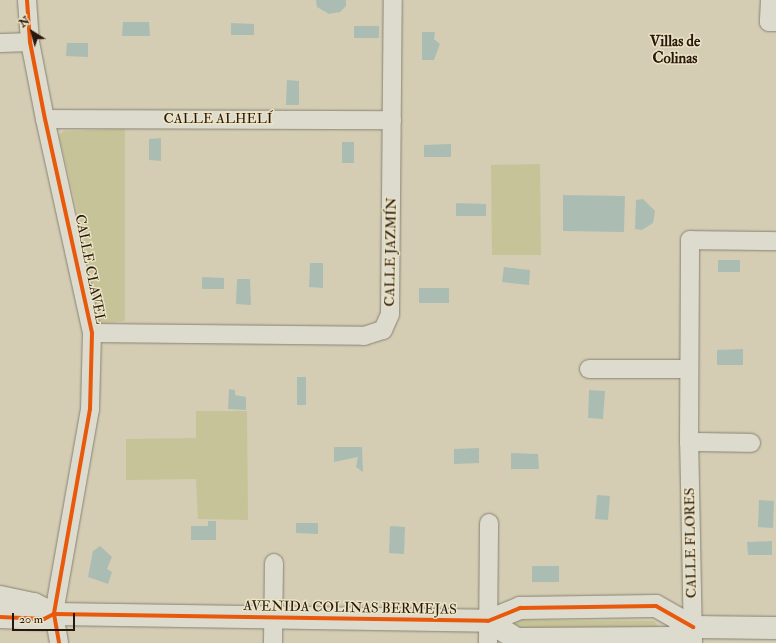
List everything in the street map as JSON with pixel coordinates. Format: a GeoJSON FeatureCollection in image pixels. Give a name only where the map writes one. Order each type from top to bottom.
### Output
{"type":"FeatureCollection","features":[{"type":"Feature","properties":{"kind":"street","name":"CALLE CLAVEL"},"geometry":{"type":"LineString","coordinates":[[27,0],[30,42],[45,119],[92,333],[90,409],[54,614],[59,643]]}},
{"type":"Feature","properties":{"kind":"street","name":"CALLE JAZMÍN"},"geometry":{"type":"LineString","coordinates":[[92,333],[364,336],[383,330],[390,314],[393,0]]}},
{"type":"Feature","properties":{"kind":"street"},"geometry":{"type":"LineString","coordinates":[[770,0],[768,22],[776,22]]}},
{"type":"Feature","properties":{"kind":"street"},"geometry":{"type":"LineString","coordinates":[[0,43],[30,42]]}},
{"type":"Feature","properties":{"kind":"street","name":"CALLE ALHELÍ"},"geometry":{"type":"LineString","coordinates":[[45,119],[392,120]]}},
{"type":"Feature","properties":{"kind":"street","name":"CALLE FLORES"},"geometry":{"type":"LineString","coordinates":[[693,635],[689,442],[690,240],[776,241]]}},
{"type":"Feature","properties":{"kind":"street"},"geometry":{"type":"LineString","coordinates":[[589,369],[689,369]]}},
{"type":"Feature","properties":{"kind":"street"},"geometry":{"type":"LineString","coordinates":[[689,442],[751,443]]}},
{"type":"Feature","properties":{"kind":"street"},"geometry":{"type":"LineString","coordinates":[[488,643],[489,523]]}},
{"type":"Feature","properties":{"kind":"street"},"geometry":{"type":"LineString","coordinates":[[273,643],[274,563]]}},
{"type":"Feature","properties":{"kind":"street","name":"AVENIDA COLINAS BERMEJAS"},"geometry":{"type":"LineString","coordinates":[[0,597],[34,604],[54,614],[273,619],[488,621],[520,608],[656,606],[693,635]]}},
{"type":"Feature","properties":{"kind":"street","name":"AVENIDA COLINAS BERMEJAS"},"geometry":{"type":"LineString","coordinates":[[0,617],[44,619],[54,614]]}},
{"type":"Feature","properties":{"kind":"street","name":"AVENIDA COLINAS BERMEJAS"},"geometry":{"type":"LineString","coordinates":[[488,621],[517,639],[671,638],[776,628]]}},
{"type":"Feature","properties":{"kind":"shaded area"},"geometry":{"type":"Polygon","coordinates":[[[316,0],[346,0],[346,6],[340,12],[329,14],[317,7],[316,0]]]}},
{"type":"Feature","properties":{"kind":"shaded area"},"geometry":{"type":"Polygon","coordinates":[[[123,22],[149,22],[150,36],[122,36],[123,22]]]}},
{"type":"Feature","properties":{"kind":"shaded area"},"geometry":{"type":"Polygon","coordinates":[[[231,23],[254,24],[254,35],[231,35],[231,23]]]}},
{"type":"Feature","properties":{"kind":"shaded area"},"geometry":{"type":"Polygon","coordinates":[[[354,26],[379,26],[379,38],[354,38],[354,26]]]}},
{"type":"Feature","properties":{"kind":"shaded area"},"geometry":{"type":"Polygon","coordinates":[[[422,32],[435,32],[434,39],[440,44],[434,60],[422,60],[422,32]]]}},
{"type":"Feature","properties":{"kind":"shaded area"},"geometry":{"type":"Polygon","coordinates":[[[67,43],[88,43],[88,57],[66,56],[67,43]]]}},
{"type":"Feature","properties":{"kind":"shaded area"},"geometry":{"type":"Polygon","coordinates":[[[287,80],[299,81],[299,105],[286,105],[287,80]]]}},
{"type":"Feature","properties":{"kind":"shaded area"},"geometry":{"type":"Polygon","coordinates":[[[125,129],[125,321],[97,324],[87,252],[59,135],[64,131],[125,129]]]}},
{"type":"Feature","properties":{"kind":"shaded area"},"geometry":{"type":"Polygon","coordinates":[[[161,138],[161,161],[149,160],[149,139],[161,138]]]}},
{"type":"Feature","properties":{"kind":"shaded area"},"geometry":{"type":"Polygon","coordinates":[[[342,142],[354,142],[354,163],[342,163],[342,142]]]}},
{"type":"Feature","properties":{"kind":"shaded area"},"geometry":{"type":"Polygon","coordinates":[[[451,144],[451,157],[424,157],[424,145],[451,144]]]}},
{"type":"Feature","properties":{"kind":"shaded area"},"geometry":{"type":"Polygon","coordinates":[[[540,164],[541,255],[492,255],[491,165],[540,164]]]}},
{"type":"Feature","properties":{"kind":"shaded area"},"geometry":{"type":"Polygon","coordinates":[[[563,195],[625,196],[624,232],[563,231],[563,195]]]}},
{"type":"Feature","properties":{"kind":"shaded area"},"geometry":{"type":"Polygon","coordinates":[[[643,199],[655,211],[653,223],[642,230],[635,229],[636,200],[643,199]]]}},
{"type":"Feature","properties":{"kind":"shaded area"},"geometry":{"type":"Polygon","coordinates":[[[456,203],[486,204],[486,216],[456,216],[456,203]]]}},
{"type":"Feature","properties":{"kind":"shaded area"},"geometry":{"type":"Polygon","coordinates":[[[718,260],[740,260],[740,272],[718,272],[718,260]]]}},
{"type":"Feature","properties":{"kind":"shaded area"},"geometry":{"type":"Polygon","coordinates":[[[310,263],[323,263],[323,288],[309,287],[310,263]]]}},
{"type":"Feature","properties":{"kind":"shaded area"},"geometry":{"type":"Polygon","coordinates":[[[504,267],[530,270],[529,285],[502,282],[504,267]]]}},
{"type":"Feature","properties":{"kind":"shaded area"},"geometry":{"type":"Polygon","coordinates":[[[202,277],[224,278],[224,289],[202,289],[202,277]]]}},
{"type":"Feature","properties":{"kind":"shaded area"},"geometry":{"type":"Polygon","coordinates":[[[237,279],[250,279],[251,305],[236,304],[237,279]]]}},
{"type":"Feature","properties":{"kind":"shaded area"},"geometry":{"type":"Polygon","coordinates":[[[419,288],[449,288],[449,303],[419,303],[419,288]]]}},
{"type":"Feature","properties":{"kind":"shaded area"},"geometry":{"type":"Polygon","coordinates":[[[743,349],[743,365],[717,365],[717,350],[743,349]]]}},
{"type":"Feature","properties":{"kind":"shaded area"},"geometry":{"type":"Polygon","coordinates":[[[297,377],[306,377],[306,405],[297,405],[297,377]]]}},
{"type":"Feature","properties":{"kind":"shaded area"},"geometry":{"type":"Polygon","coordinates":[[[229,389],[235,390],[235,395],[246,397],[246,410],[228,409],[229,389]]]}},
{"type":"Feature","properties":{"kind":"shaded area"},"geometry":{"type":"Polygon","coordinates":[[[589,390],[605,391],[603,419],[588,418],[589,390]]]}},
{"type":"Feature","properties":{"kind":"shaded area"},"geometry":{"type":"Polygon","coordinates":[[[196,411],[247,411],[248,520],[198,519],[196,479],[126,480],[126,439],[196,438],[196,411]]]}},
{"type":"Feature","properties":{"kind":"shaded area"},"geometry":{"type":"Polygon","coordinates":[[[334,447],[362,447],[363,472],[356,467],[358,457],[334,462],[334,447]]]}},
{"type":"Feature","properties":{"kind":"shaded area"},"geometry":{"type":"Polygon","coordinates":[[[479,448],[479,463],[454,464],[454,449],[479,448]]]}},
{"type":"Feature","properties":{"kind":"shaded area"},"geometry":{"type":"Polygon","coordinates":[[[511,453],[538,454],[539,469],[511,469],[511,453]]]}},
{"type":"Feature","properties":{"kind":"shaded area"},"geometry":{"type":"Polygon","coordinates":[[[597,495],[610,496],[608,520],[595,519],[597,495]]]}},
{"type":"Feature","properties":{"kind":"shaded area"},"geometry":{"type":"Polygon","coordinates":[[[759,500],[774,501],[773,528],[758,527],[759,500]]]}},
{"type":"Feature","properties":{"kind":"shaded area"},"geometry":{"type":"Polygon","coordinates":[[[208,521],[216,521],[216,540],[191,540],[191,526],[208,526],[208,521]]]}},
{"type":"Feature","properties":{"kind":"shaded area"},"geometry":{"type":"Polygon","coordinates":[[[296,523],[318,523],[318,534],[296,533],[296,523]]]}},
{"type":"Feature","properties":{"kind":"shaded area"},"geometry":{"type":"Polygon","coordinates":[[[390,526],[405,527],[404,554],[389,553],[390,526]]]}},
{"type":"Feature","properties":{"kind":"shaded area"},"geometry":{"type":"Polygon","coordinates":[[[772,541],[772,555],[748,555],[747,542],[772,541]]]}},
{"type":"Feature","properties":{"kind":"shaded area"},"geometry":{"type":"Polygon","coordinates":[[[100,546],[112,557],[107,569],[112,572],[108,584],[88,577],[93,551],[100,546]]]}},
{"type":"Feature","properties":{"kind":"shaded area"},"geometry":{"type":"Polygon","coordinates":[[[532,566],[559,566],[559,582],[532,582],[532,566]]]}},
{"type":"Feature","properties":{"kind":"shaded area"},"geometry":{"type":"Polygon","coordinates":[[[519,620],[654,621],[658,626],[653,630],[519,628],[514,625],[519,620]]]}},
{"type":"Feature","properties":{"kind":"cycle path"},"geometry":{"type":"LineString","coordinates":[[27,0],[30,42],[45,119],[92,333],[90,409],[54,614],[59,643]]}},
{"type":"Feature","properties":{"kind":"cycle path"},"geometry":{"type":"LineString","coordinates":[[0,617],[44,619],[54,614],[488,621],[520,608],[656,606],[693,627]]}},
{"type":"Feature","properties":{"kind":"district","name":"Villas de Colinas"},"geometry":{"type":"Point","coordinates":[675,50]}}]}
